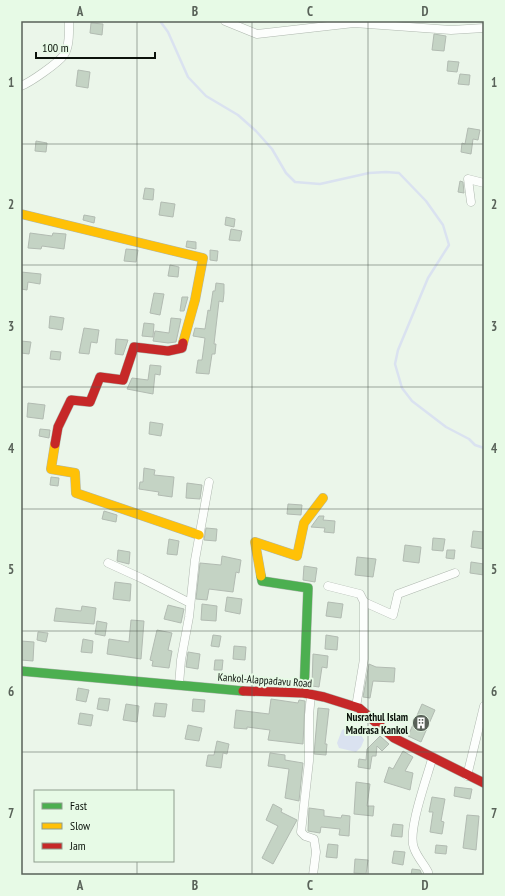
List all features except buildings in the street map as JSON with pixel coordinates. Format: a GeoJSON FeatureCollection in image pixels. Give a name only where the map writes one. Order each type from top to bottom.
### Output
{"type":"FeatureCollection","features":[{"type":"Feature","properties":{"kind":"street"},"geometry":{"type":"LineString","coordinates":[[21,86],[37,77],[64,54],[67,44],[69,21]]}},
{"type":"Feature","properties":{"kind":"street"},"geometry":{"type":"LineString","coordinates":[[225,21],[257,34],[354,23],[451,30],[484,28]]}},
{"type":"Feature","properties":{"kind":"street"},"geometry":{"type":"LineString","coordinates":[[471,202],[468,179],[484,183]]}},
{"type":"Feature","properties":{"kind":"street"},"geometry":{"type":"LineString","coordinates":[[21,214],[110,234],[203,258],[195,300],[182,348],[168,351],[134,347],[123,380],[100,377],[90,402],[71,400],[58,427],[51,469],[75,472],[76,493],[199,535]]}},
{"type":"Feature","properties":{"kind":"street"},"geometry":{"type":"LineString","coordinates":[[179,684],[181,660],[199,535],[209,482]]}},
{"type":"Feature","properties":{"kind":"street"},"geometry":{"type":"LineString","coordinates":[[313,875],[316,852],[314,839],[305,836],[301,832],[306,782],[310,761],[308,694],[308,588],[262,581],[255,542],[297,556],[304,523],[323,498]]}},
{"type":"Feature","properties":{"kind":"street"},"geometry":{"type":"LineString","coordinates":[[108,563],[190,603]]}},
{"type":"Feature","properties":{"kind":"street"},"geometry":{"type":"LineString","coordinates":[[364,602],[393,615],[398,594],[455,573]]}},
{"type":"Feature","properties":{"kind":"street"},"geometry":{"type":"LineString","coordinates":[[328,586],[360,594],[364,602],[364,659],[356,707]]}},
{"type":"Feature","properties":{"kind":"street","name":"Kankol-Alappadavu Road"},"geometry":{"type":"LineString","coordinates":[[21,671],[179,684],[244,692],[308,694],[344,702],[356,707],[394,738],[432,759],[484,783]]}},
{"type":"Feature","properties":{"kind":"street"},"geometry":{"type":"LineString","coordinates":[[467,776],[484,706]]}},
{"type":"Feature","properties":{"kind":"street"},"geometry":{"type":"LineString","coordinates":[[428,875],[428,872],[413,847],[417,810],[432,759]]}},
{"type":"Feature","properties":{"kind":"shaded area"},"geometry":{"type":"Polygon","coordinates":[[[352,725],[357,727],[364,740],[361,747],[356,752],[339,748],[337,743],[342,730],[352,725]]]}},
{"type":"Feature","properties":{"kind":"waterway"},"geometry":{"type":"LineString","coordinates":[[160,21],[168,32],[188,77],[206,96],[238,115],[256,131],[272,149],[286,173],[295,182],[320,184],[369,173],[399,173],[426,201],[443,225],[449,245],[428,278],[398,350],[395,364],[402,388],[412,401],[446,427],[469,439],[475,445],[484,448]]}},
{"type":"Feature","properties":{"kind":"traffic: fast"},"geometry":{"type":"LineString","coordinates":[[261,576],[262,581],[308,588],[304,693]]}},
{"type":"Feature","properties":{"kind":"traffic: fast"},"geometry":{"type":"LineString","coordinates":[[21,671],[243,691]]}},
{"type":"Feature","properties":{"kind":"traffic: slow"},"geometry":{"type":"LineString","coordinates":[[21,214],[203,258],[195,300],[183,343]]}},
{"type":"Feature","properties":{"kind":"traffic: slow"},"geometry":{"type":"LineString","coordinates":[[55,444],[51,469],[75,473],[76,493],[199,535]]}},
{"type":"Feature","properties":{"kind":"traffic: slow"},"geometry":{"type":"LineString","coordinates":[[261,576],[255,542],[297,556],[304,523],[323,498]]}},
{"type":"Feature","properties":{"kind":"traffic: jam"},"geometry":{"type":"LineString","coordinates":[[55,444],[58,427],[71,400],[90,402],[100,377],[123,380],[134,347],[168,351],[182,348],[183,343]]}},
{"type":"Feature","properties":{"kind":"traffic: jam"},"geometry":{"type":"LineString","coordinates":[[243,691],[304,693],[324,697],[359,708],[394,738],[484,783]]}},
{"type":"Feature","properties":{"kind":"place","name":"Nusrathul Islam Madrasa Kankol"},"geometry":{"type":"Point","coordinates":[421,723]}}]}
